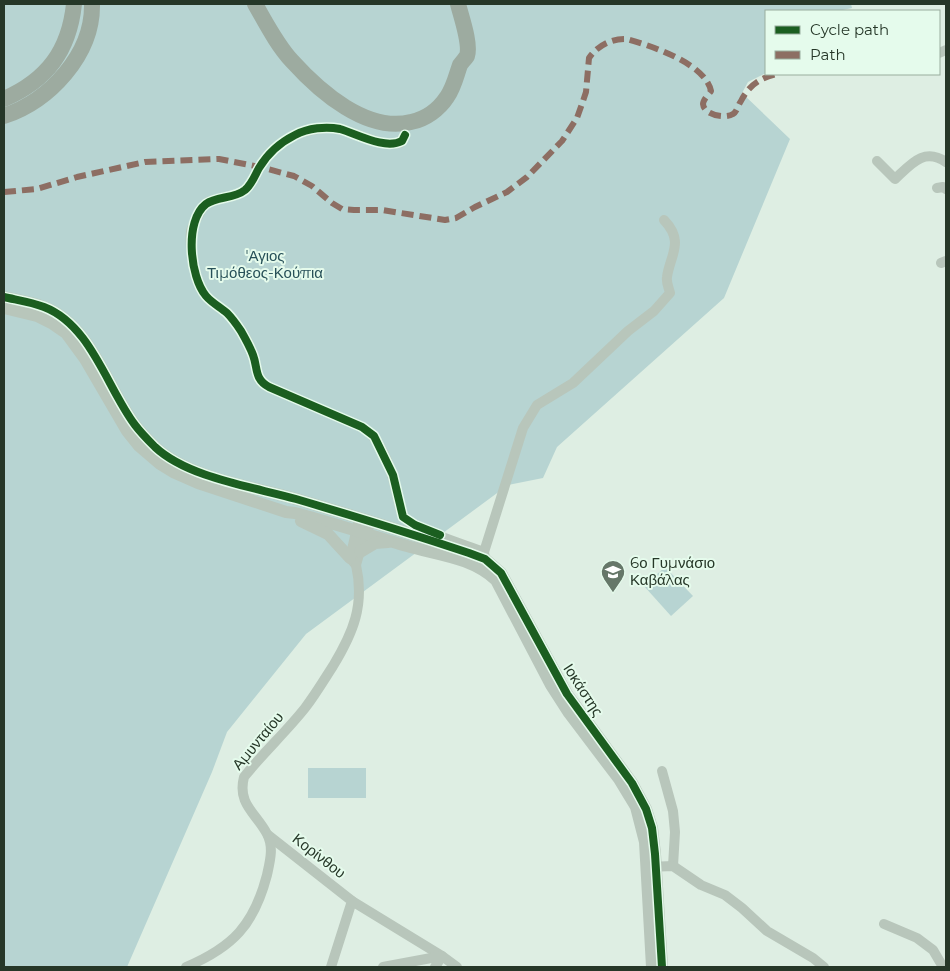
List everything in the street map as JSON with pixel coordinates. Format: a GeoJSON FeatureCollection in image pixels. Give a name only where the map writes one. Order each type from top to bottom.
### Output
{"type":"FeatureCollection","features":[{"type":"Feature","properties":{"kind":"main road"},"geometry":{"type":"LineString","coordinates":[[4,99],[27,87],[60,54],[71,25],[74,4]]}},
{"type":"Feature","properties":{"kind":"main road"},"geometry":{"type":"LineString","coordinates":[[4,116],[21,109],[44,95],[68,69],[85,38],[90,24],[92,4]]}},
{"type":"Feature","properties":{"kind":"main road"},"geometry":{"type":"LineString","coordinates":[[256,4],[286,54],[310,80],[358,115],[380,123],[394,125],[421,120],[441,105],[450,92],[460,66],[467,55],[465,32],[458,4]]}},
{"type":"Feature","properties":{"kind":"street"},"geometry":{"type":"LineString","coordinates":[[405,135],[400,143],[384,142],[363,138],[341,129],[322,128],[301,133],[281,143],[266,158],[246,190],[231,197],[208,203],[203,207],[191,232],[195,269],[199,284],[206,296],[229,315],[242,333],[253,354],[260,380],[269,387],[370,433],[377,441],[393,475],[402,513],[406,520],[485,556],[528,416],[537,405],[573,383],[628,330],[654,311],[670,293],[667,280],[676,249],[673,233],[664,220]]}},
{"type":"Feature","properties":{"kind":"street"},"geometry":{"type":"LineString","coordinates":[[877,160],[894,179],[920,157],[938,156],[946,162]]}},
{"type":"Feature","properties":{"kind":"street"},"geometry":{"type":"LineString","coordinates":[[4,297],[44,307],[72,326],[85,341],[135,425],[156,448],[179,464],[364,526]]}},
{"type":"Feature","properties":{"kind":"street"},"geometry":{"type":"LineString","coordinates":[[4,308],[37,316],[66,333],[85,359],[127,431],[139,446],[160,464],[173,472],[198,483],[286,512],[328,534],[356,558],[375,543],[398,544]]}},
{"type":"Feature","properties":{"kind":"street"},"geometry":{"type":"LineString","coordinates":[[286,512],[295,512],[364,526]]}},
{"type":"Feature","properties":{"kind":"street","name":"Ιοκάστης"},"geometry":{"type":"LineString","coordinates":[[364,526],[485,556],[506,579],[567,694],[632,783],[648,814],[652,828],[652,967]]}},
{"type":"Feature","properties":{"kind":"street","name":"Ιοκάστης"},"geometry":{"type":"LineString","coordinates":[[364,526],[398,544],[476,565],[496,580],[558,698],[620,779],[636,807],[651,866],[662,967]]}},
{"type":"Feature","properties":{"kind":"street","name":"Αμυνταίου"},"geometry":{"type":"LineString","coordinates":[[186,967],[209,957],[225,947],[258,906],[272,856],[268,835],[246,804],[243,796],[244,777],[306,707],[347,643],[358,609],[356,558],[364,526]]}},
{"type":"Feature","properties":{"kind":"street"},"geometry":{"type":"LineString","coordinates":[[662,771],[673,811],[673,866]]}},
{"type":"Feature","properties":{"kind":"street","name":"Κορίνθου"},"geometry":{"type":"LineString","coordinates":[[268,835],[352,901],[457,967]]}},
{"type":"Feature","properties":{"kind":"street"},"geometry":{"type":"LineString","coordinates":[[651,866],[673,866],[701,885],[725,895],[767,931],[813,958],[824,967]]}},
{"type":"Feature","properties":{"kind":"street"},"geometry":{"type":"LineString","coordinates":[[331,967],[352,901]]}},
{"type":"Feature","properties":{"kind":"street"},"geometry":{"type":"LineString","coordinates":[[884,924],[916,938],[932,950],[944,967]]}},
{"type":"Feature","properties":{"kind":"street"},"geometry":{"type":"LineString","coordinates":[[383,967],[442,956]]}},
{"type":"Feature","properties":{"kind":"street"},"geometry":{"type":"LineString","coordinates":[[435,967],[442,956]]}},
{"type":"Feature","properties":{"kind":"green space","name":"'Αγιος Τιμόθεος-Κούπια"},"geometry":{"type":"Polygon","coordinates":[[[4,4],[851,4],[852,8],[843,10],[765,10],[765,74],[748,82],[742,93],[790,139],[724,298],[557,447],[543,478],[508,485],[306,634],[227,732],[212,772],[127,967],[4,967],[4,4]]]}},
{"type":"Feature","properties":{"kind":"green space"},"geometry":{"type":"Polygon","coordinates":[[[665,567],[693,596],[671,616],[644,586],[665,567]]]}},
{"type":"Feature","properties":{"kind":"green space"},"geometry":{"type":"Polygon","coordinates":[[[308,768],[366,768],[366,798],[308,798],[308,768]]]}},
{"type":"Feature","properties":{"kind":"marked path"},"geometry":{"type":"LineString","coordinates":[[4,192],[37,189],[77,177],[145,162],[219,159],[294,176],[312,186],[342,209],[382,210],[445,220],[456,218],[507,192],[527,177],[562,141],[577,118],[586,92],[589,58],[605,44],[627,39],[663,51],[688,64],[707,81],[711,91],[703,102],[704,108],[720,116],[734,113],[751,86],[760,80],[774,75]]}},
{"type":"Feature","properties":{"kind":"cycle path"},"geometry":{"type":"LineString","coordinates":[[405,135],[402,141],[388,144],[340,129],[323,128],[311,129],[285,141],[271,153],[245,190],[236,195],[210,201],[199,212],[194,223],[192,236],[193,263],[196,276],[206,296],[229,315],[241,331],[252,352],[257,373],[264,384],[362,427],[374,436],[393,475],[403,517],[415,525],[440,535]]}},
{"type":"Feature","properties":{"kind":"cycle path"},"geometry":{"type":"LineString","coordinates":[[4,297],[44,307],[60,316],[74,328],[97,359],[125,410],[142,434],[169,458],[185,467],[222,480],[296,499],[383,525],[469,553],[485,559],[501,573],[567,694],[632,783],[646,809],[652,828],[655,854],[662,967]]}},
{"type":"Feature","properties":{"kind":"place","name":"6ο Γυμνάσιο Καβάλας"},"geometry":{"type":"Point","coordinates":[613,593]}}]}
